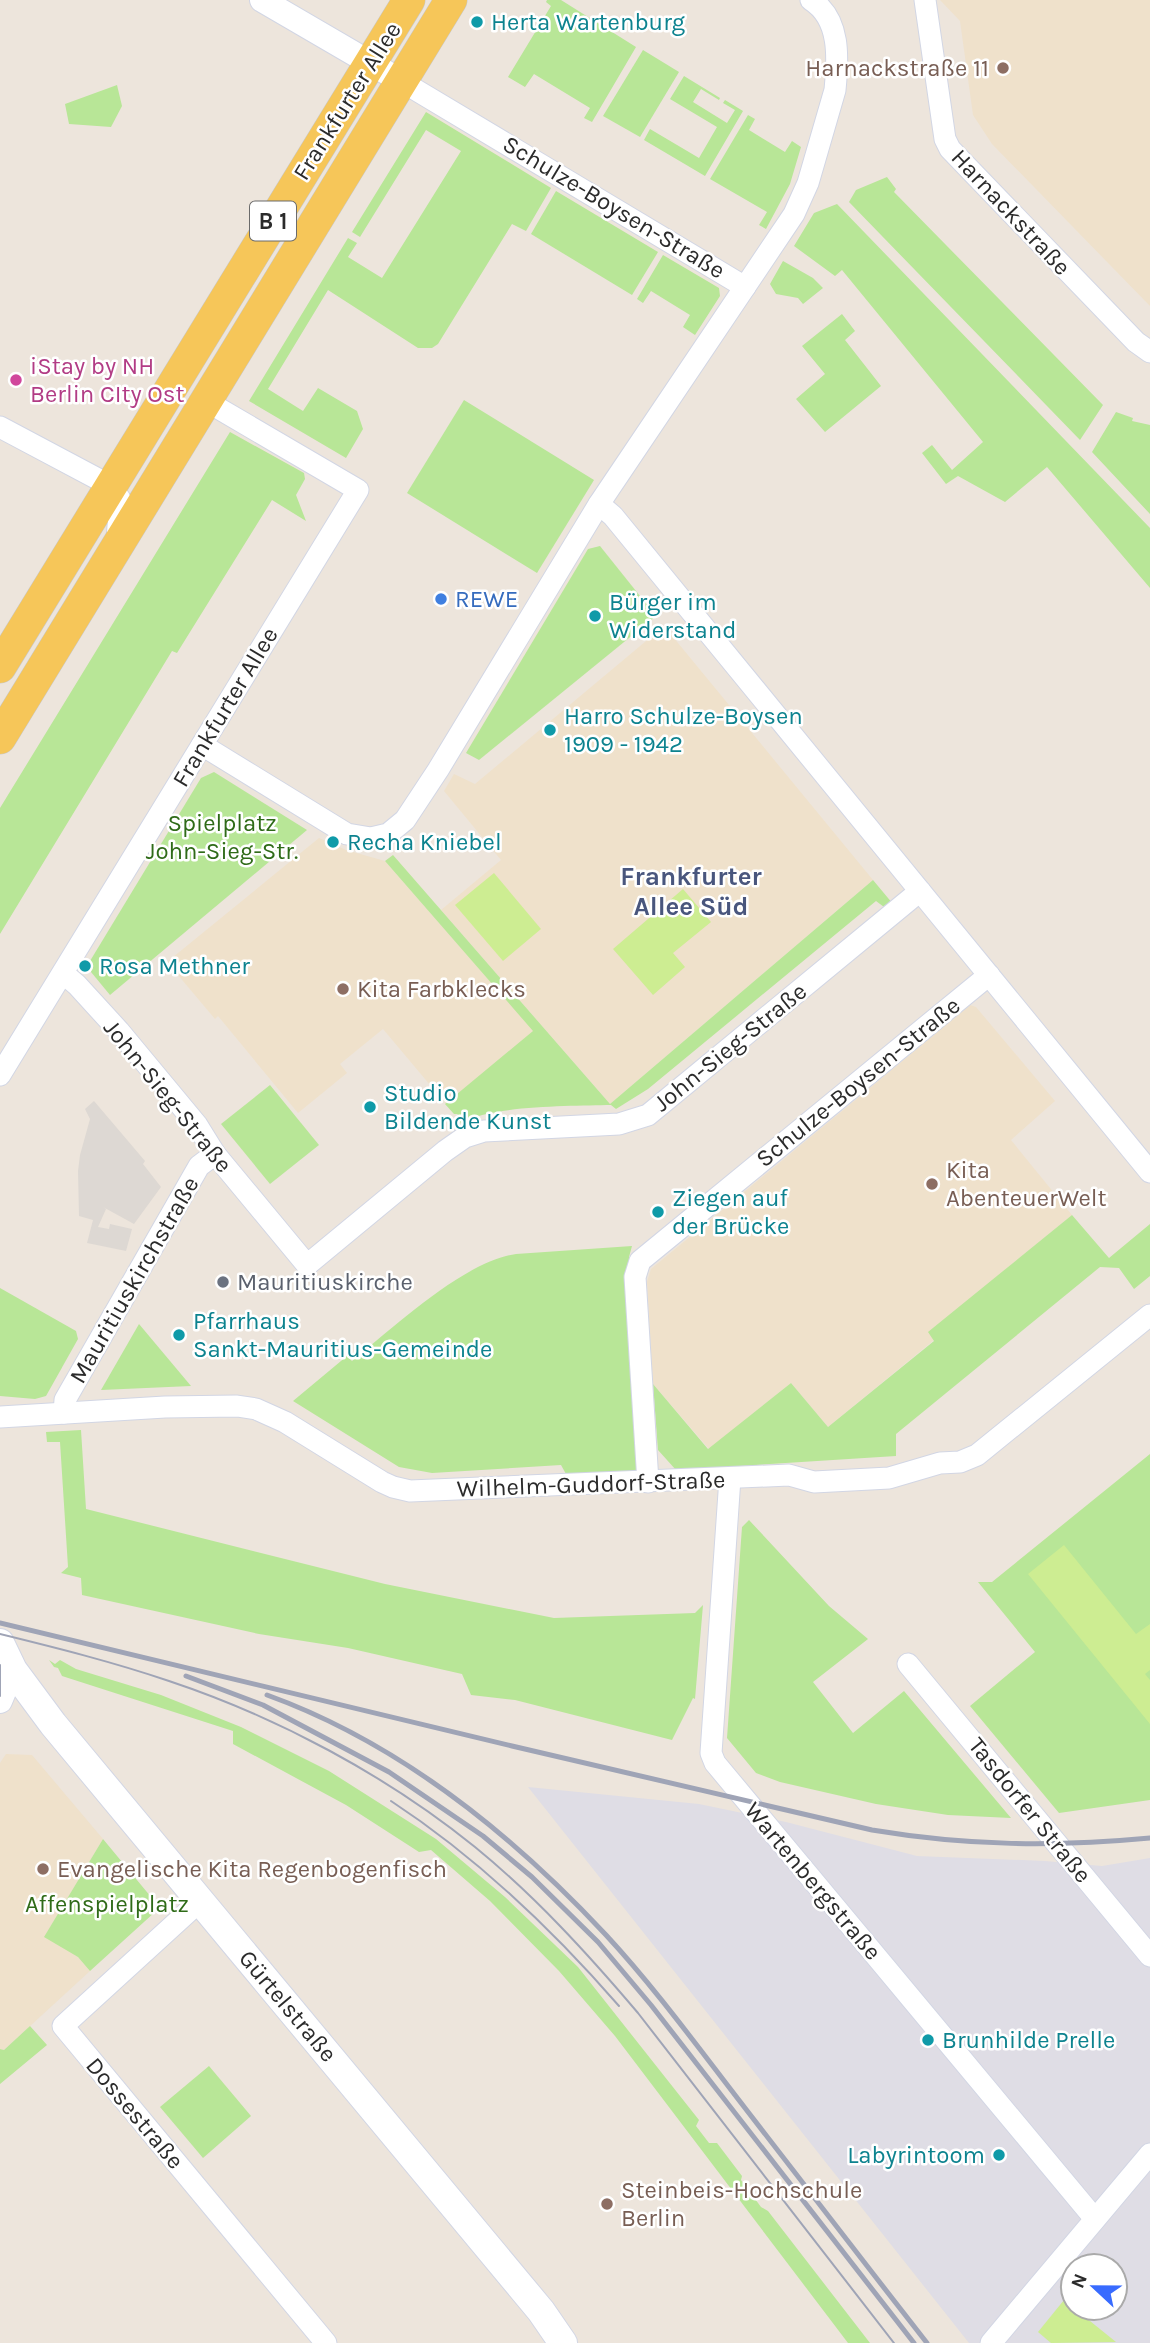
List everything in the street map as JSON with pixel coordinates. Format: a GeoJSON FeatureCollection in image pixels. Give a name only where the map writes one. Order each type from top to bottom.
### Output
{"type":"FeatureCollection","features":[{"type":"Feature","properties":{"kind":"main road","name":"Frankfurter Allee"},"geometry":{"type":"LineString","coordinates":[[0,667],[409,0]]}},
{"type":"Feature","properties":{"kind":"main road","name":"Frankfurter Allee"},"geometry":{"type":"LineString","coordinates":[[0,737],[451,0]]}},
{"type":"Feature","properties":{"kind":"main road","name":"Gürtelstraße"},"geometry":{"type":"LineString","coordinates":[[0,1643],[6,1665],[53,1724],[541,2311],[560,2342]]}},
{"type":"Feature","properties":{"kind":"street"},"geometry":{"type":"LineString","coordinates":[[262,0],[401,81]]}},
{"type":"Feature","properties":{"kind":"street"},"geometry":{"type":"LineString","coordinates":[[745,287],[794,214],[802,197],[835,90],[836,52],[833,27],[825,13],[811,0]]}},
{"type":"Feature","properties":{"kind":"street","name":"Harnackstraße"},"geometry":{"type":"LineString","coordinates":[[925,0],[945,139],[950,149],[1136,342],[1150,352]]}},
{"type":"Feature","properties":{"kind":"street","name":"Schulze-Boysen-Straße"},"geometry":{"type":"LineString","coordinates":[[202,745],[347,834],[371,838],[388,834],[405,820],[599,504],[745,287],[401,81]]}},
{"type":"Feature","properties":{"kind":"street","name":"Frankfurter Allee"},"geometry":{"type":"LineString","coordinates":[[0,1075],[358,490],[206,401]]}},
{"type":"Feature","properties":{"kind":"street"},"geometry":{"type":"LineString","coordinates":[[0,427],[111,486],[120,499],[117,545]]}},
{"type":"Feature","properties":{"kind":"street"},"geometry":{"type":"LineString","coordinates":[[599,504],[621,526],[1150,1172]]}},
{"type":"Feature","properties":{"kind":"street","name":"John-Sieg-Straße"},"geometry":{"type":"LineString","coordinates":[[63,973],[119,1031],[197,1125],[215,1154],[307,1265],[444,1151],[465,1137],[484,1131],[619,1124],[648,1115],[920,891]]}},
{"type":"Feature","properties":{"kind":"street","name":"Schulze-Boysen-Straße"},"geometry":{"type":"LineString","coordinates":[[648,1482],[635,1277],[640,1261],[989,975]]}},
{"type":"Feature","properties":{"kind":"street","name":"Mauritiuskirchstraße"},"geometry":{"type":"LineString","coordinates":[[64,1413],[65,1400],[199,1166],[215,1154]]}},
{"type":"Feature","properties":{"kind":"street","name":"Wilhelm-Guddorf-Straße"},"geometry":{"type":"LineString","coordinates":[[0,1417],[165,1407],[237,1406],[256,1409],[285,1422],[382,1482],[401,1490],[432,1491],[608,1481],[648,1482],[789,1475],[814,1482],[889,1478],[940,1464],[960,1462],[977,1455],[1150,1315]]}},
{"type":"Feature","properties":{"kind":"street","name":"Wartenbergstraße"},"geometry":{"type":"LineString","coordinates":[[730,1478],[711,1753],[715,1763],[1085,2211],[1095,2219]]}},
{"type":"Feature","properties":{"kind":"street","name":"Tasdorfer Straße"},"geometry":{"type":"LineString","coordinates":[[908,1664],[1150,1956]]}},
{"type":"Feature","properties":{"kind":"street"},"geometry":{"type":"LineString","coordinates":[[0,1701],[6,1665]]}},
{"type":"Feature","properties":{"kind":"street","name":"Dossestraße"},"geometry":{"type":"LineString","coordinates":[[200,1901],[63,2026],[326,2343]]}},
{"type":"Feature","properties":{"kind":"street"},"geometry":{"type":"LineString","coordinates":[[991,2343],[1150,2154]]}},
{"type":"Feature","properties":{"kind":"shaded area"},"geometry":{"type":"Polygon","coordinates":[[[940,0],[1150,0],[1150,306],[992,144],[973,115],[960,21],[940,0]]]}},
{"type":"Feature","properties":{"kind":"shaded area"},"geometry":{"type":"Polygon","coordinates":[[[664,626],[873,880],[610,1104],[441,910],[501,860],[444,791],[454,774],[475,784],[664,626]]]}},
{"type":"Feature","properties":{"kind":"shaded area","name":"Kita Farbklecks"},"geometry":{"type":"Polygon","coordinates":[[[319,838],[346,850],[385,861],[534,1031],[446,1104],[383,1029],[340,1064],[347,1073],[298,1113],[218,1016],[215,1019],[167,962],[319,838]]]}},
{"type":"Feature","properties":{"kind":"shaded area"},"geometry":{"type":"Polygon","coordinates":[[[970,1005],[976,1007],[1055,1101],[1011,1140],[1072,1215],[929,1332],[934,1340],[828,1427],[791,1383],[709,1449],[653,1384],[647,1282],[651,1269],[970,1005]]]}},
{"type":"Feature","properties":{"kind":"shaded area"},"geometry":{"type":"Polygon","coordinates":[[[94,1101],[145,1161],[143,1164],[161,1187],[134,1224],[103,1207],[106,1209],[98,1227],[109,1229],[110,1224],[132,1229],[126,1251],[87,1243],[93,1220],[79,1216],[78,1171],[90,1119],[85,1109],[94,1101]]]}},
{"type":"Feature","properties":{"kind":"shaded area","name":"Evangelische Kita Regenbogenfisch"},"geometry":{"type":"Polygon","coordinates":[[[6,1754],[32,1755],[103,1839],[45,1936],[78,1957],[90,1971],[4,2050],[0,2049],[0,1763],[6,1754]]]}},
{"type":"Feature","properties":{"kind":"shaded area"},"geometry":{"type":"Polygon","coordinates":[[[528,1787],[699,1804],[786,1822],[917,1856],[1102,1866],[1150,1858],[1150,2343],[969,2343],[528,1787]]]}},
{"type":"Feature","properties":{"kind":"green space"},"geometry":{"type":"Polygon","coordinates":[[[547,0],[561,0],[636,47],[592,122],[584,118],[590,108],[534,74],[525,87],[508,77],[551,6],[547,0]]]}},
{"type":"Feature","properties":{"kind":"green space"},"geometry":{"type":"Polygon","coordinates":[[[643,50],[679,72],[640,137],[603,116],[643,50]]]}},
{"type":"Feature","properties":{"kind":"green space"},"geometry":{"type":"Polygon","coordinates":[[[684,76],[720,98],[719,100],[701,89],[693,102],[727,123],[735,110],[723,103],[725,100],[743,111],[705,176],[644,140],[650,129],[699,158],[717,127],[670,99],[684,76]]]}},
{"type":"Feature","properties":{"kind":"green space"},"geometry":{"type":"Polygon","coordinates":[[[117,85],[122,106],[111,127],[69,124],[65,104],[117,85]]]}},
{"type":"Feature","properties":{"kind":"green space"},"geometry":{"type":"Polygon","coordinates":[[[426,112],[551,188],[526,231],[512,224],[438,344],[432,348],[418,348],[328,290],[268,389],[303,411],[318,388],[357,411],[363,429],[346,458],[249,401],[348,238],[357,243],[348,257],[382,278],[461,151],[426,130],[360,237],[352,232],[426,112]]]}},
{"type":"Feature","properties":{"kind":"green space"},"geometry":{"type":"Polygon","coordinates":[[[748,115],[755,119],[749,130],[785,152],[792,141],[801,147],[790,184],[766,229],[759,225],[767,212],[710,179],[748,115]]]}},
{"type":"Feature","properties":{"kind":"green space"},"geometry":{"type":"Polygon","coordinates":[[[887,177],[896,189],[894,192],[1103,405],[1080,440],[849,202],[856,190],[887,177]]]}},
{"type":"Feature","properties":{"kind":"green space"},"geometry":{"type":"Polygon","coordinates":[[[556,191],[658,252],[632,295],[531,234],[556,191]]]}},
{"type":"Feature","properties":{"kind":"green space"},"geometry":{"type":"Polygon","coordinates":[[[837,204],[1150,528],[1150,588],[1047,467],[1005,502],[958,476],[946,484],[922,453],[932,445],[952,470],[983,442],[842,270],[835,276],[794,246],[814,213],[837,204]]]}},
{"type":"Feature","properties":{"kind":"green space"},"geometry":{"type":"Polygon","coordinates":[[[663,255],[719,288],[720,296],[695,335],[683,327],[690,315],[651,291],[643,303],[637,299],[663,255]]]}},
{"type":"Feature","properties":{"kind":"green space"},"geometry":{"type":"Polygon","coordinates":[[[783,261],[813,278],[823,288],[803,304],[798,298],[776,294],[770,284],[783,261]]]}},
{"type":"Feature","properties":{"kind":"green space"},"geometry":{"type":"Polygon","coordinates":[[[842,314],[855,331],[845,340],[881,386],[825,432],[796,399],[825,374],[802,346],[842,314]]]}},
{"type":"Feature","properties":{"kind":"green space"},"geometry":{"type":"Polygon","coordinates":[[[464,400],[594,480],[537,573],[407,493],[464,400]]]}},
{"type":"Feature","properties":{"kind":"green space"},"geometry":{"type":"Polygon","coordinates":[[[1116,412],[1133,418],[1132,421],[1150,425],[1150,514],[1092,452],[1116,412]]]}},
{"type":"Feature","properties":{"kind":"green space"},"geometry":{"type":"Polygon","coordinates":[[[230,432],[304,473],[305,479],[296,495],[306,521],[272,500],[177,653],[172,651],[0,934],[0,808],[230,432]]]}},
{"type":"Feature","properties":{"kind":"green space"},"geometry":{"type":"Polygon","coordinates":[[[600,546],[656,616],[479,760],[466,753],[588,549],[600,546]]]}},
{"type":"Feature","properties":{"kind":"green space","name":"Spielplatz John-Sieg-Str."},"geometry":{"type":"Polygon","coordinates":[[[214,772],[307,830],[110,995],[91,972],[90,961],[201,778],[214,772]]]}},
{"type":"Feature","properties":{"kind":"green space"},"geometry":{"type":"Polygon","coordinates":[[[393,855],[610,1104],[873,880],[893,904],[884,907],[876,901],[648,1089],[616,1109],[611,1105],[533,1108],[492,1113],[461,1123],[456,1117],[458,1114],[454,1114],[445,1104],[533,1031],[385,861],[393,855]]]}},
{"type":"Feature","properties":{"kind":"green space"},"geometry":{"type":"Polygon","coordinates":[[[494,873],[541,929],[503,961],[455,905],[494,873]]]}},
{"type":"Feature","properties":{"kind":"green space"},"geometry":{"type":"Polygon","coordinates":[[[683,889],[711,922],[673,953],[685,967],[653,995],[613,949],[683,889]]]}},
{"type":"Feature","properties":{"kind":"green space"},"geometry":{"type":"Polygon","coordinates":[[[270,1085],[319,1145],[270,1184],[221,1124],[270,1085]]]}},
{"type":"Feature","properties":{"kind":"green space"},"geometry":{"type":"Polygon","coordinates":[[[1072,1215],[1109,1258],[1150,1224],[1150,1276],[1134,1289],[1119,1268],[1100,1267],[896,1434],[896,1456],[676,1470],[658,1450],[653,1384],[708,1449],[791,1383],[828,1427],[934,1341],[928,1332],[1072,1215]]]}},
{"type":"Feature","properties":{"kind":"green space"},"geometry":{"type":"Polygon","coordinates":[[[632,1246],[629,1257],[641,1469],[639,1472],[566,1474],[561,1465],[432,1473],[399,1467],[293,1401],[347,1356],[352,1361],[408,1314],[474,1269],[516,1254],[632,1246]]]}},
{"type":"Feature","properties":{"kind":"green space"},"geometry":{"type":"Polygon","coordinates":[[[0,1288],[76,1331],[78,1339],[46,1396],[35,1399],[0,1396],[0,1288]]]}},
{"type":"Feature","properties":{"kind":"green space"},"geometry":{"type":"Polygon","coordinates":[[[139,1324],[191,1386],[101,1390],[139,1324]]]}},
{"type":"Feature","properties":{"kind":"green space"},"geometry":{"type":"Polygon","coordinates":[[[81,1430],[86,1509],[385,1584],[554,1618],[695,1613],[703,1605],[695,1699],[693,1698],[672,1740],[515,1700],[471,1695],[462,1674],[348,1648],[259,1634],[82,1595],[81,1578],[61,1573],[68,1567],[60,1442],[47,1442],[46,1432],[81,1430]]]}},
{"type":"Feature","properties":{"kind":"green space"},"geometry":{"type":"Polygon","coordinates":[[[1150,1454],[1150,1800],[1059,1813],[970,1706],[1035,1652],[978,1582],[992,1582],[1150,1454]]]}},
{"type":"Feature","properties":{"kind":"green space"},"geometry":{"type":"Polygon","coordinates":[[[749,1520],[829,1606],[868,1639],[813,1682],[853,1733],[904,1691],[1011,1818],[948,1815],[876,1804],[780,1782],[756,1773],[727,1738],[742,1527],[749,1520]]]}},
{"type":"Feature","properties":{"kind":"green space"},"geometry":{"type":"Polygon","coordinates":[[[1064,1545],[1136,1634],[1150,1624],[1150,1670],[1145,1674],[1150,1680],[1150,1724],[1028,1574],[1064,1545]]]}},
{"type":"Feature","properties":{"kind":"green space"},"geometry":{"type":"Polygon","coordinates":[[[49,1660],[55,1664],[60,1660],[76,1669],[161,1695],[241,1727],[329,1771],[436,1839],[505,1897],[578,1967],[699,2120],[696,2126],[709,2143],[717,2143],[761,2207],[768,2211],[870,2343],[848,2343],[615,2036],[559,1971],[490,1901],[431,1850],[419,1852],[346,1805],[233,1744],[233,1731],[62,1676],[49,1660]]]}},
{"type":"Feature","properties":{"kind":"green space","name":"Affenspielplatz"},"geometry":{"type":"Polygon","coordinates":[[[103,1839],[156,1903],[155,1912],[90,1971],[78,1957],[44,1937],[103,1839]]]}},
{"type":"Feature","properties":{"kind":"green space"},"geometry":{"type":"Polygon","coordinates":[[[30,2026],[47,2045],[0,2084],[0,2049],[4,2050],[30,2026]]]}},
{"type":"Feature","properties":{"kind":"green space"},"geometry":{"type":"Polygon","coordinates":[[[209,2066],[251,2116],[203,2158],[160,2107],[209,2066]]]}},
{"type":"Feature","properties":{"kind":"green space"},"geometry":{"type":"Polygon","coordinates":[[[1059,2306],[1059,2322],[1091,2322],[1116,2342],[1051,2343],[1038,2332],[1059,2306]]]}},
{"type":"Feature","properties":{"kind":"tram line"},"geometry":{"type":"LineString","coordinates":[[0,1634],[148,1674],[250,1712],[368,1772],[475,1847],[519,1885],[560,1926],[638,2013],[894,2343]]}},
{"type":"Feature","properties":{"kind":"tram line"},"geometry":{"type":"LineString","coordinates":[[0,1665],[0,1696]]}},
{"type":"Feature","properties":{"kind":"tram line"},"geometry":{"type":"LineString","coordinates":[[391,1801],[454,1846],[512,1896],[567,1949],[619,2006]]}},
{"type":"Feature","properties":{"kind":"railway"},"geometry":{"type":"LineString","coordinates":[[0,1623],[872,1830],[977,1842],[1045,1844],[1150,1838]]}},
{"type":"Feature","properties":{"kind":"railway"},"geometry":{"type":"LineString","coordinates":[[186,1676],[263,1705],[389,1772],[483,1836],[532,1877],[598,1942],[651,2005],[914,2343]]}},
{"type":"Feature","properties":{"kind":"railway"},"geometry":{"type":"LineString","coordinates":[[267,1695],[362,1738],[407,1765],[492,1827],[570,1898],[660,1998],[927,2343]]}},
{"type":"Feature","properties":{"kind":"place","name":"Herta Wartenburg"},"geometry":{"type":"Point","coordinates":[477,22]}},
{"type":"Feature","properties":{"kind":"place","name":"Harnackstraße 11"},"geometry":{"type":"Point","coordinates":[1003,68]}},
{"type":"Feature","properties":{"kind":"place","name":"iStay by NH Berlin CIty Ost"},"geometry":{"type":"Point","coordinates":[16,380]}},
{"type":"Feature","properties":{"kind":"place","name":"REWE"},"geometry":{"type":"Point","coordinates":[441,599]}},
{"type":"Feature","properties":{"kind":"place","name":"Bürger im Widerstand"},"geometry":{"type":"Point","coordinates":[595,616]}},
{"type":"Feature","properties":{"kind":"place","name":"Harro Schulze-Boysen 1909 - 1942"},"geometry":{"type":"Point","coordinates":[550,730]}},
{"type":"Feature","properties":{"kind":"place","name":"Recha Kniebel"},"geometry":{"type":"Point","coordinates":[333,842]}},
{"type":"Feature","properties":{"kind":"place","name":"Rosa Methner"},"geometry":{"type":"Point","coordinates":[85,966]}},
{"type":"Feature","properties":{"kind":"place","name":"Kita Farbklecks"},"geometry":{"type":"Point","coordinates":[343,989]}},
{"type":"Feature","properties":{"kind":"place","name":"Studio Bildende Kunst"},"geometry":{"type":"Point","coordinates":[370,1107]}},
{"type":"Feature","properties":{"kind":"place","name":"Kita AbenteuerWelt"},"geometry":{"type":"Point","coordinates":[932,1184]}},
{"type":"Feature","properties":{"kind":"place","name":"Ziegen auf der Brücke"},"geometry":{"type":"Point","coordinates":[658,1212]}},
{"type":"Feature","properties":{"kind":"place","name":"Mauritiuskirche"},"geometry":{"type":"Point","coordinates":[223,1282]}},
{"type":"Feature","properties":{"kind":"place","name":"Pfarrhaus Sankt-Mauritius-Gemeinde"},"geometry":{"type":"Point","coordinates":[179,1335]}},
{"type":"Feature","properties":{"kind":"place","name":"Evangelische Kita Regenbogenfisch"},"geometry":{"type":"Point","coordinates":[43,1869]}},
{"type":"Feature","properties":{"kind":"place","name":"Brunhilde Prelle"},"geometry":{"type":"Point","coordinates":[928,2040]}},
{"type":"Feature","properties":{"kind":"place","name":"Labyrintoom"},"geometry":{"type":"Point","coordinates":[999,2155]}},
{"type":"Feature","properties":{"kind":"place","name":"Steinbeis-Hochschule Berlin"},"geometry":{"type":"Point","coordinates":[607,2204]}},
{"type":"Feature","properties":{"kind":"district","name":"Frankfurter Allee Süd"},"geometry":{"type":"Point","coordinates":[691,891]}}]}
